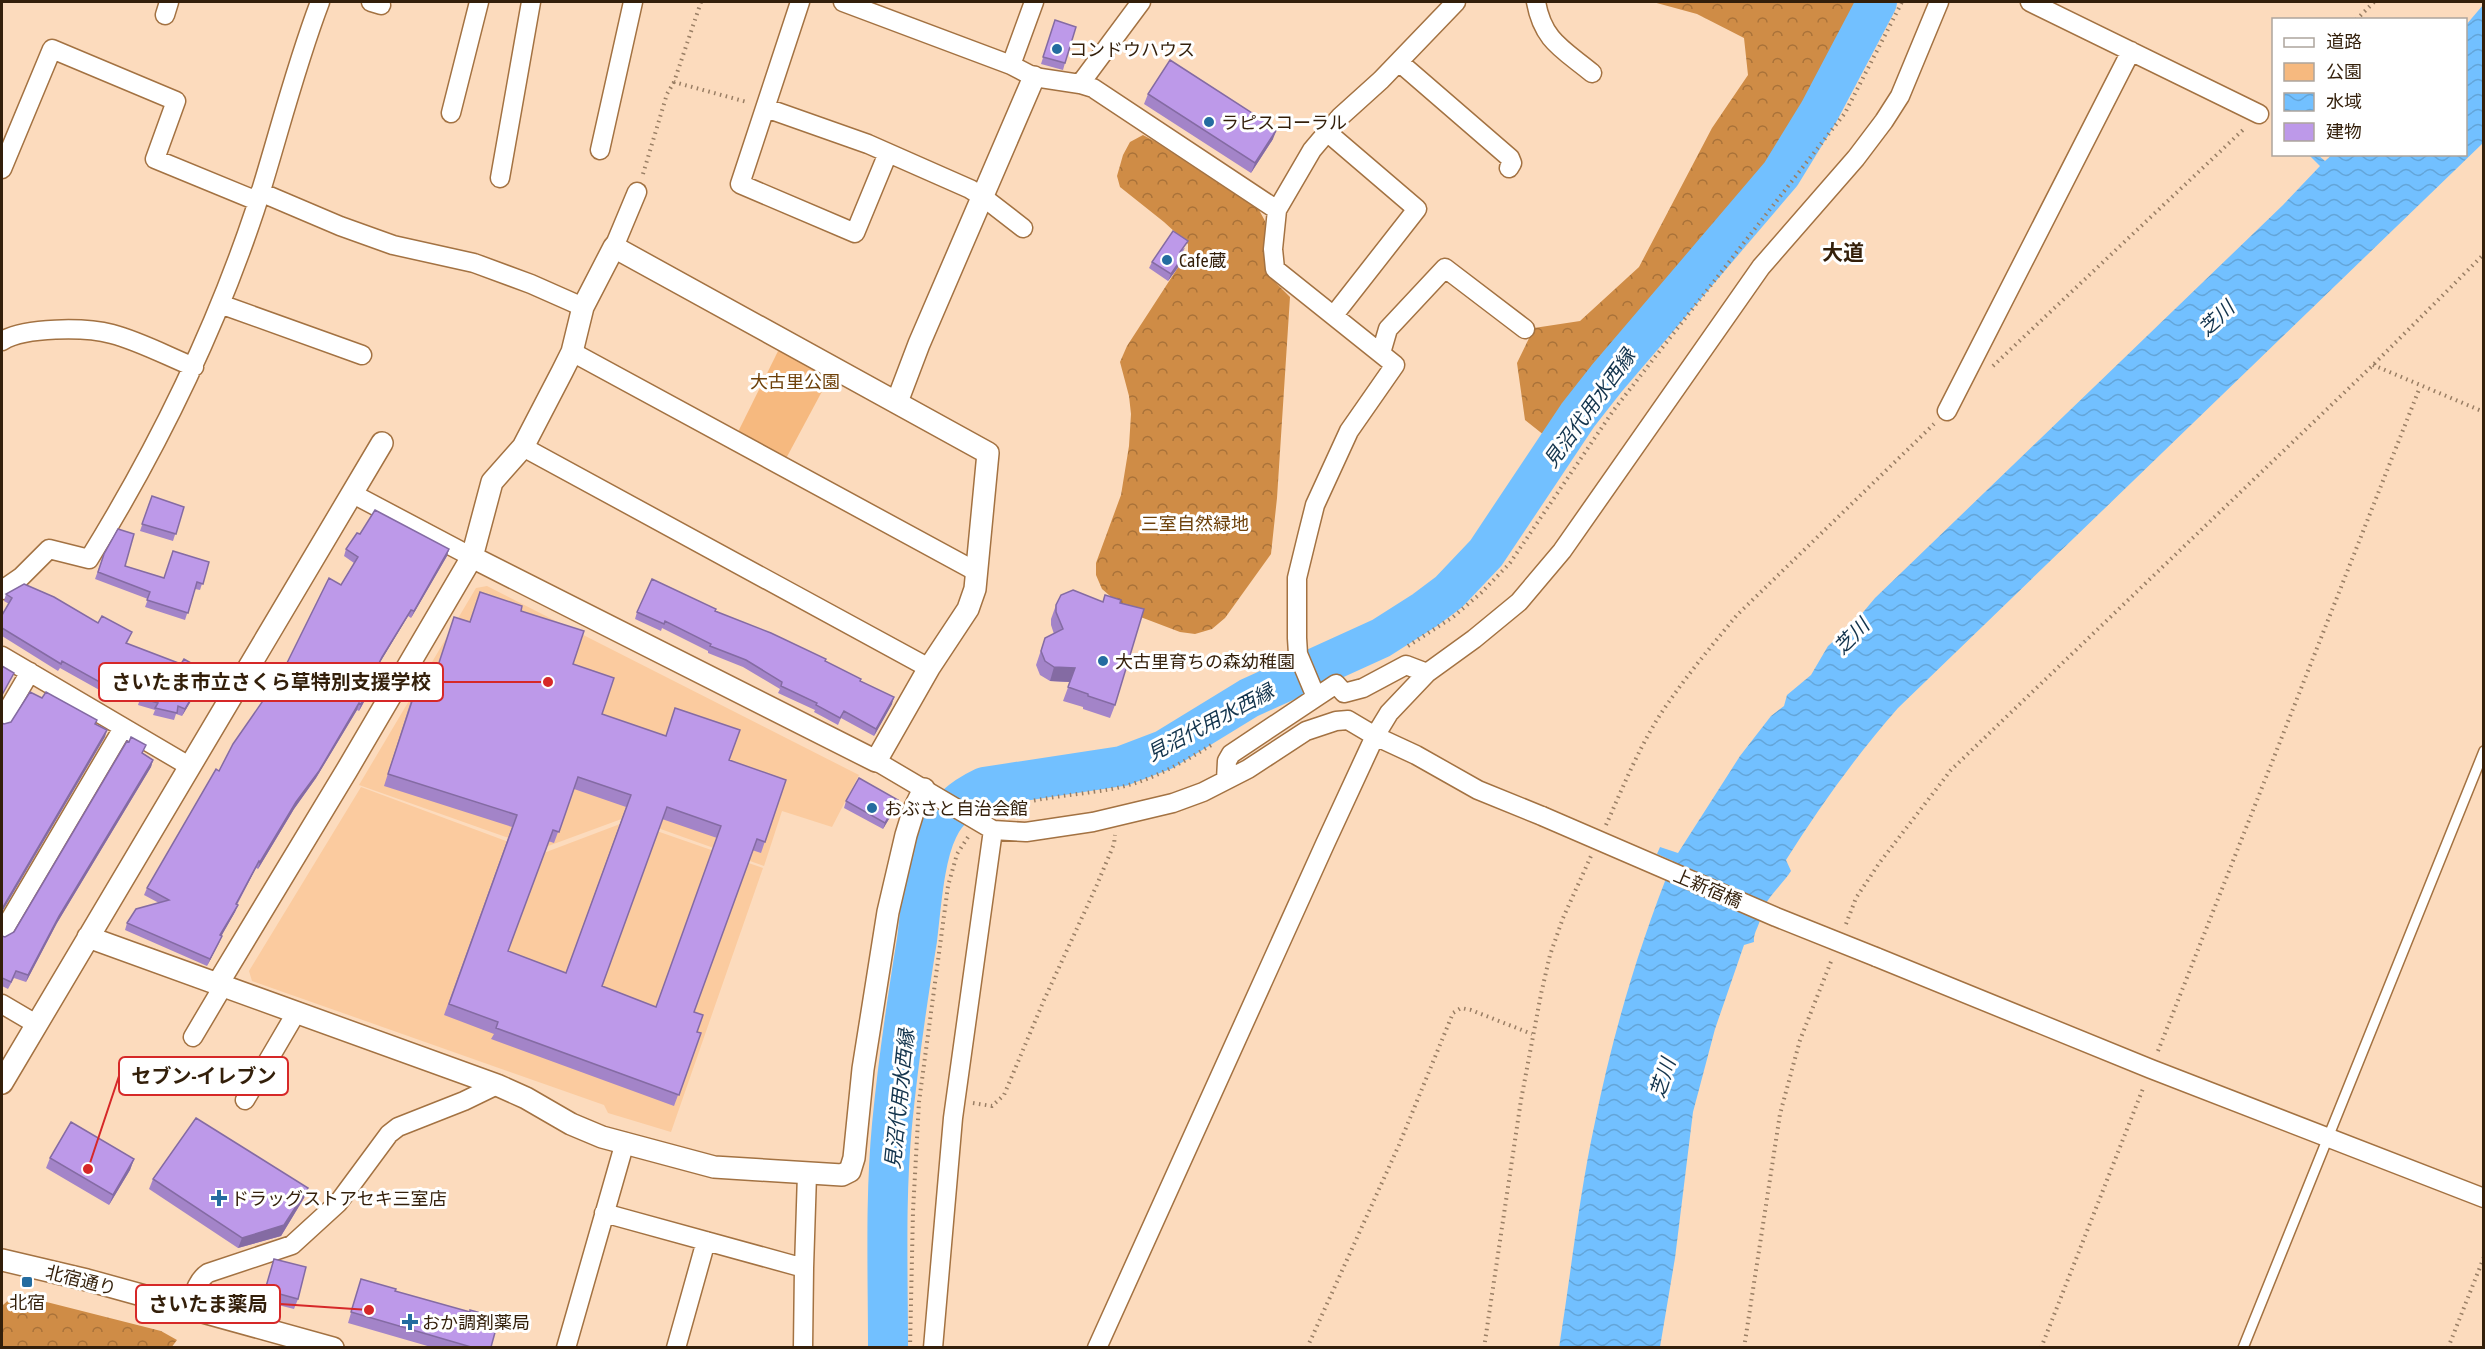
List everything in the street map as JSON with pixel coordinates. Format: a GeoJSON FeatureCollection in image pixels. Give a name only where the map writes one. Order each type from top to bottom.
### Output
{"type":"FeatureCollection","features":[{"type":"Feature","properties":{"kind":"street"},"geometry":{"type":"LineString","coordinates":[[2,590],[21,577],[49,549],[89,559],[120,509],[194,367],[220,304],[259,196],[298,61],[319,2]]}},
{"type":"Feature","properties":{"kind":"street"},"geometry":{"type":"LineString","coordinates":[[451,113],[479,2]]}},
{"type":"Feature","properties":{"kind":"street"},"geometry":{"type":"LineString","coordinates":[[500,178],[531,2]]}},
{"type":"Feature","properties":{"kind":"street"},"geometry":{"type":"LineString","coordinates":[[600,150],[633,2]]}},
{"type":"Feature","properties":{"kind":"street"},"geometry":{"type":"LineString","coordinates":[[800,2],[740,184],[855,233],[888,153]]}},
{"type":"Feature","properties":{"kind":"street"},"geometry":{"type":"LineString","coordinates":[[843,2],[1011,65],[1034,77],[1093,88],[1277,210]]}},
{"type":"Feature","properties":{"kind":"street"},"geometry":{"type":"LineString","coordinates":[[1011,65],[1034,2]]}},
{"type":"Feature","properties":{"kind":"street"},"geometry":{"type":"LineString","coordinates":[[1080,84],[1142,2]]}},
{"type":"Feature","properties":{"kind":"street"},"geometry":{"type":"LineString","coordinates":[[1316,697],[1298,654],[1297,578],[1315,505],[1349,431],[1395,365],[1275,269],[1272,249],[1277,210],[1312,150],[1327,132],[1399,62],[1456,2]]}},
{"type":"Feature","properties":{"kind":"street"},"geometry":{"type":"LineString","coordinates":[[1536,2],[1546,34],[1592,73]]}},
{"type":"Feature","properties":{"kind":"street"},"geometry":{"type":"LineString","coordinates":[[1097,1347],[1375,736],[1389,713],[1427,673],[1519,602],[1562,551],[1761,267],[1856,158],[1884,122],[1900,96],[1939,2]]}},
{"type":"Feature","properties":{"kind":"street"},"geometry":{"type":"LineString","coordinates":[[2030,2],[2259,114]]}},
{"type":"Feature","properties":{"kind":"street"},"geometry":{"type":"LineString","coordinates":[[2,169],[52,49],[176,101],[155,159],[383,242],[474,263],[549,291],[583,308]]}},
{"type":"Feature","properties":{"kind":"street"},"geometry":{"type":"LineString","coordinates":[[1947,411],[2131,51]]}},
{"type":"Feature","properties":{"kind":"street"},"geometry":{"type":"LineString","coordinates":[[1399,62],[1510,158],[1512,163],[1509,168]]}},
{"type":"Feature","properties":{"kind":"street"},"geometry":{"type":"LineString","coordinates":[[897,402],[919,344],[1034,77]]}},
{"type":"Feature","properties":{"kind":"street"},"geometry":{"type":"LineString","coordinates":[[766,108],[868,144],[983,197],[1023,228]]}},
{"type":"Feature","properties":{"kind":"street"},"geometry":{"type":"LineString","coordinates":[[1327,132],[1417,209],[1335,315]]}},
{"type":"Feature","properties":{"kind":"street"},"geometry":{"type":"LineString","coordinates":[[193,1037],[220,986],[472,557],[492,482],[523,447],[572,352],[583,308],[614,247],[637,192]]}},
{"type":"Feature","properties":{"kind":"street"},"geometry":{"type":"LineString","coordinates":[[614,247],[988,453],[975,589],[968,609],[929,668],[876,761]]}},
{"type":"Feature","properties":{"kind":"street"},"geometry":{"type":"LineString","coordinates":[[1380,353],[1388,329],[1445,268],[1525,329]]}},
{"type":"Feature","properties":{"kind":"street"},"geometry":{"type":"LineString","coordinates":[[220,304],[362,355]]}},
{"type":"Feature","properties":{"kind":"street"},"geometry":{"type":"LineString","coordinates":[[2,341],[30,332],[104,333],[194,367]]}},
{"type":"Feature","properties":{"kind":"street"},"geometry":{"type":"LineString","coordinates":[[572,352],[977,572]]}},
{"type":"Feature","properties":{"kind":"street"},"geometry":{"type":"LineString","coordinates":[[2,1083],[382,443]]}},
{"type":"Feature","properties":{"kind":"street"},"geometry":{"type":"LineString","coordinates":[[523,447],[929,668]]}},
{"type":"Feature","properties":{"kind":"street"},"geometry":{"type":"LineString","coordinates":[[353,494],[472,557],[876,761],[983,824],[933,1347]]}},
{"type":"Feature","properties":{"kind":"street"},"geometry":{"type":"LineString","coordinates":[[2,656],[189,766]]}},
{"type":"Feature","properties":{"kind":"street"},"geometry":{"type":"LineString","coordinates":[[1226,780],[1227,761],[1231,754],[1336,684],[1344,693],[1363,688],[1406,665],[1427,673]]}},
{"type":"Feature","properties":{"kind":"street"},"geometry":{"type":"LineString","coordinates":[[2,720],[30,672]]}},
{"type":"Feature","properties":{"kind":"street","name":"上新宿橋"},"geometry":{"type":"LineString","coordinates":[[983,824],[1026,832],[1117,816],[1173,803],[1226,780],[1265,759],[1306,731],[1336,721],[1348,720],[1478,790],[1776,917],[2151,1069],[2484,1198]]}},
{"type":"Feature","properties":{"kind":"street"},"geometry":{"type":"LineString","coordinates":[[2,933],[123,728]]}},
{"type":"Feature","properties":{"kind":"street"},"geometry":{"type":"LineString","coordinates":[[88,937],[497,1085],[602,1137],[714,1167],[842,1175],[850,1171],[858,1127],[874,993],[888,912],[914,809],[930,792]]}},
{"type":"Feature","properties":{"kind":"street"},"geometry":{"type":"LineString","coordinates":[[2,1004],[36,1024]]}},
{"type":"Feature","properties":{"kind":"street"},"geometry":{"type":"LineString","coordinates":[[245,1100],[296,1013]]}},
{"type":"Feature","properties":{"kind":"street"},"geometry":{"type":"LineString","coordinates":[[190,1308],[196,1287],[202,1277],[208,1273],[292,1245],[306,1233],[338,1203],[389,1134],[398,1127],[464,1101],[497,1085]]}},
{"type":"Feature","properties":{"kind":"street"},"geometry":{"type":"LineString","coordinates":[[567,1347],[625,1142]]}},
{"type":"Feature","properties":{"kind":"street"},"geometry":{"type":"LineString","coordinates":[[803,1347],[807,1174]]}},
{"type":"Feature","properties":{"kind":"street"},"geometry":{"type":"LineString","coordinates":[[604,1213],[804,1268]]}},
{"type":"Feature","properties":{"kind":"street"},"geometry":{"type":"LineString","coordinates":[[676,1347],[706,1241]]}},
{"type":"Feature","properties":{"kind":"street","name":"北宿通り"},"geometry":{"type":"LineString","coordinates":[[3,1262],[190,1308],[333,1347]]}},
{"type":"Feature","properties":{"kind":"lane"},"geometry":{"type":"LineString","coordinates":[[2243,1347],[2484,751]]}},
{"type":"Feature","properties":{"kind":"path"},"geometry":{"type":"LineString","coordinates":[[637,192],[667,94],[674,82],[701,2]]}},
{"type":"Feature","properties":{"kind":"path"},"geometry":{"type":"LineString","coordinates":[[1402,650],[1453,617],[1482,593],[1510,563],[1613,411],[1845,113],[1902,2]]}},
{"type":"Feature","properties":{"kind":"path"},"geometry":{"type":"LineString","coordinates":[[2358,18],[2374,2]]}},
{"type":"Feature","properties":{"kind":"path"},"geometry":{"type":"LineString","coordinates":[[674,82],[717,95],[724,94],[766,108]]}},
{"type":"Feature","properties":{"kind":"path"},"geometry":{"type":"LineString","coordinates":[[1990,369],[2259,114]]}},
{"type":"Feature","properties":{"kind":"path"},"geometry":{"type":"LineString","coordinates":[[1843,931],[1856,898],[1880,862],[1951,770],[2373,365],[2484,254]]}},
{"type":"Feature","properties":{"kind":"path"},"geometry":{"type":"LineString","coordinates":[[2373,365],[2420,387],[2484,412]]}},
{"type":"Feature","properties":{"kind":"path"},"geometry":{"type":"LineString","coordinates":[[2041,1347],[2420,387]]}},
{"type":"Feature","properties":{"kind":"path"},"geometry":{"type":"LineString","coordinates":[[1602,833],[1630,770],[1665,707],[1718,638],[1737,615],[1947,411]]}},
{"type":"Feature","properties":{"kind":"path"},"geometry":{"type":"LineString","coordinates":[[910,1347],[913,1212],[919,1102],[948,886],[957,854],[964,841],[1005,807],[1092,793],[1145,780],[1167,771],[1216,742]]}},
{"type":"Feature","properties":{"kind":"path"},"geometry":{"type":"LineString","coordinates":[[955,1099],[992,1106],[1004,1095],[1114,844],[1117,816]]}},
{"type":"Feature","properties":{"kind":"path"},"geometry":{"type":"LineString","coordinates":[[1484,1347],[1533,1034],[1550,955],[1563,918],[1592,854]]}},
{"type":"Feature","properties":{"kind":"path"},"geometry":{"type":"LineString","coordinates":[[1744,1347],[1780,1114],[1800,1040],[1834,952]]}},
{"type":"Feature","properties":{"kind":"path"},"geometry":{"type":"LineString","coordinates":[[1307,1347],[1399,1144],[1453,1013],[1461,1008],[1471,1010],[1533,1034]]}},
{"type":"Feature","properties":{"kind":"path"},"geometry":{"type":"LineString","coordinates":[[2448,1347],[2484,1257]]}},
{"type":"Feature","properties":{"kind":"shaded area"},"geometry":{"type":"Polygon","coordinates":[[[487,586],[859,775],[832,827],[782,811],[764,866],[627,817],[540,849],[359,785],[476,588],[487,586]]]}},
{"type":"Feature","properties":{"kind":"shaded area"},"geometry":{"type":"Polygon","coordinates":[[[361,787],[541,854],[628,821],[763,868],[671,1132],[608,1113],[604,1105],[252,981],[249,971],[361,787]]]}},
{"type":"Feature","properties":{"kind":"green space"},"geometry":{"type":"Polygon","coordinates":[[[1653,2],[1864,2],[1800,132],[1625,385],[1564,451],[1525,420],[1517,363],[1534,328],[1580,321],[1639,267],[1712,128],[1748,75],[1744,38],[1697,14],[1653,2]]]}},
{"type":"Feature","properties":{"kind":"green space","name":"三室自然緑地"},"geometry":{"type":"Polygon","coordinates":[[[1143,135],[1259,210],[1265,221],[1265,272],[1290,297],[1277,498],[1271,554],[1225,618],[1212,629],[1195,634],[1180,632],[1130,613],[1102,589],[1096,575],[1096,563],[1121,495],[1129,446],[1131,414],[1120,362],[1127,346],[1188,252],[1188,244],[1120,187],[1117,176],[1123,155],[1130,142],[1143,135]]]}},
{"type":"Feature","properties":{"kind":"green space","name":"大古里公園"},"geometry":{"type":"Polygon","coordinates":[[[783,341],[834,369],[782,466],[734,440],[783,341]]]}},
{"type":"Feature","properties":{"kind":"green space"},"geometry":{"type":"Polygon","coordinates":[[[15,1294],[161,1331],[177,1340],[171,1348],[2,1347],[2,1306],[15,1294]]]}},
{"type":"Feature","properties":{"kind":"water","name":"芝川"},"geometry":{"type":"Polygon","coordinates":[[[2483,5],[2483,143],[1898,708],[1853,763],[1812,820],[1786,860],[1791,871],[1765,905],[1754,942],[1744,945],[1715,1029],[1693,1112],[1675,1258],[1660,1347],[1559,1348],[1584,1178],[1602,1089],[1638,957],[1673,861],[1657,854],[1660,847],[1678,853],[1740,756],[1771,716],[1784,706],[1787,695],[1811,675],[1828,646],[2283,205],[2320,166],[2310,156],[2319,156],[2325,161],[2331,156],[2467,156],[2467,24],[2483,5]]]}},
{"type":"Feature","properties":{"kind":"building","name":"コンドウハウス"},"geometry":{"type":"Polygon","coordinates":[[[1055,20],[1076,27],[1065,63],[1043,57],[1055,20]]]}},
{"type":"Feature","properties":{"kind":"building","name":"ラピスコーラル"},"geometry":{"type":"Polygon","coordinates":[[[1170,60],[1277,129],[1255,163],[1148,94],[1170,60]]]}},
{"type":"Feature","properties":{"kind":"building","name":"Cafe蔵"},"geometry":{"type":"Polygon","coordinates":[[[1173,231],[1188,241],[1180,252],[1184,255],[1171,274],[1152,262],[1173,231]]]}},
{"type":"Feature","properties":{"kind":"building"},"geometry":{"type":"Polygon","coordinates":[[[152,496],[184,507],[176,534],[142,524],[152,496]]]}},
{"type":"Feature","properties":{"kind":"building"},"geometry":{"type":"Polygon","coordinates":[[[375,510],[449,549],[414,611],[411,610],[382,657],[369,683],[372,684],[361,704],[359,703],[319,771],[296,802],[259,861],[210,959],[127,923],[136,909],[169,900],[147,888],[216,769],[219,771],[233,744],[267,695],[264,693],[277,670],[282,673],[329,578],[341,585],[358,557],[346,549],[357,533],[360,534],[375,510]]]}},
{"type":"Feature","properties":{"kind":"building"},"geometry":{"type":"Polygon","coordinates":[[[118,529],[134,534],[125,566],[164,578],[173,551],[209,562],[203,584],[197,582],[188,613],[147,600],[150,592],[98,572],[104,554],[118,529]]]}},
{"type":"Feature","properties":{"kind":"building"},"geometry":{"type":"Polygon","coordinates":[[[652,579],[716,609],[715,611],[771,633],[826,659],[825,661],[861,679],[860,681],[894,697],[876,729],[844,711],[840,718],[816,705],[817,703],[781,686],[782,682],[746,660],[710,646],[711,644],[665,621],[664,624],[637,612],[652,579]]]}},
{"type":"Feature","properties":{"kind":"building"},"geometry":{"type":"Polygon","coordinates":[[[24,584],[54,597],[98,623],[102,616],[132,632],[126,643],[181,664],[184,659],[207,672],[185,709],[178,706],[177,713],[155,708],[158,703],[141,698],[143,692],[111,674],[105,685],[62,661],[61,664],[2,628],[2,615],[12,598],[6,594],[24,584]]]}},
{"type":"Feature","properties":{"kind":"building","name":"大古里育ちの森幼稚園"},"geometry":{"type":"Polygon","coordinates":[[[1073,590],[1103,602],[1105,595],[1121,600],[1120,603],[1144,609],[1115,705],[1068,687],[1075,668],[1054,667],[1045,661],[1041,651],[1045,638],[1063,629],[1056,612],[1056,605],[1061,595],[1073,590]]]}},
{"type":"Feature","properties":{"kind":"building"},"geometry":{"type":"Polygon","coordinates":[[[480,592],[522,606],[521,611],[584,631],[573,664],[614,678],[602,714],[666,736],[675,708],[740,730],[729,760],[786,780],[765,842],[757,839],[694,1012],[703,1015],[697,1032],[701,1033],[679,1095],[496,1028],[498,1022],[449,1004],[517,815],[388,774],[419,680],[432,684],[454,617],[470,622],[480,592]],[[578,777],[559,832],[553,830],[508,951],[566,973],[631,795],[578,777]],[[667,807],[602,986],[656,1007],[721,826],[667,807]]]}},
{"type":"Feature","properties":{"kind":"building"},"geometry":{"type":"Polygon","coordinates":[[[2,666],[14,673],[2,695],[2,666]]]}},
{"type":"Feature","properties":{"kind":"building"},"geometry":{"type":"Polygon","coordinates":[[[30,692],[42,698],[46,692],[97,720],[95,724],[107,730],[2,909],[2,723],[11,722],[30,692]]]}},
{"type":"Feature","properties":{"kind":"building"},"geometry":{"type":"Polygon","coordinates":[[[131,737],[146,745],[142,753],[153,760],[59,916],[28,975],[16,971],[11,982],[2,978],[2,936],[5,937],[14,932],[131,737]]]}},
{"type":"Feature","properties":{"kind":"building"},"geometry":{"type":"Polygon","coordinates":[[[859,778],[898,800],[885,823],[846,801],[859,778]]]}},
{"type":"Feature","properties":{"kind":"building"},"geometry":{"type":"Polygon","coordinates":[[[196,1118],[308,1188],[284,1225],[242,1238],[153,1179],[196,1118]]]}},
{"type":"Feature","properties":{"kind":"building"},"geometry":{"type":"Polygon","coordinates":[[[71,1122],[134,1159],[113,1195],[50,1158],[71,1122]]]}},
{"type":"Feature","properties":{"kind":"building"},"geometry":{"type":"Polygon","coordinates":[[[274,1259],[306,1267],[298,1299],[265,1290],[274,1259]]]}},
{"type":"Feature","properties":{"kind":"building"},"geometry":{"type":"Polygon","coordinates":[[[361,1279],[396,1289],[395,1291],[499,1318],[491,1347],[471,1347],[351,1312],[361,1279]]]}},
{"type":"Feature","properties":{"kind":"waterway","name":"見沼代用水西縁"},"geometry":{"type":"LineString","coordinates":[[888,1348],[888,1208],[894,1102],[926,868],[933,840],[946,815],[963,799],[984,787],[1122,766],[1164,750],[1249,698],[1381,638],[1449,592],[1486,553],[1578,415],[1607,378],[1781,174],[1819,112],[1877,2]]}},
{"type":"Feature","properties":{"kind":"place","name":"コンドウハウス"},"geometry":{"type":"Point","coordinates":[1057,49]}},
{"type":"Feature","properties":{"kind":"place","name":"ラピスコーラル"},"geometry":{"type":"Point","coordinates":[1209,122]}},
{"type":"Feature","properties":{"kind":"place","name":"Cafe蔵"},"geometry":{"type":"Point","coordinates":[1167,260]}},
{"type":"Feature","properties":{"kind":"place","name":"大古里育ちの森幼稚園"},"geometry":{"type":"Point","coordinates":[1103,661]}},
{"type":"Feature","properties":{"kind":"place","name":"さいたま市立さくら草特別支援学校"},"geometry":{"type":"Point","coordinates":[548,682]}},
{"type":"Feature","properties":{"kind":"place","name":"おぶさと自治会館"},"geometry":{"type":"Point","coordinates":[872,808]}},
{"type":"Feature","properties":{"kind":"place","name":"セブン-イレブン"},"geometry":{"type":"Point","coordinates":[88,1169]}},
{"type":"Feature","properties":{"kind":"place","name":"ドラッグストアセキ三室店"},"geometry":{"type":"Point","coordinates":[219,1198]}},
{"type":"Feature","properties":{"kind":"place","name":"北宿"},"geometry":{"type":"Point","coordinates":[27,1282]}},
{"type":"Feature","properties":{"kind":"place","name":"さいたま薬局"},"geometry":{"type":"Point","coordinates":[369,1310]}},
{"type":"Feature","properties":{"kind":"place","name":"おか調剤薬局"},"geometry":{"type":"Point","coordinates":[410,1322]}},
{"type":"Feature","properties":{"kind":"district","name":"大道"},"geometry":{"type":"Point","coordinates":[1843,252]}}]}
